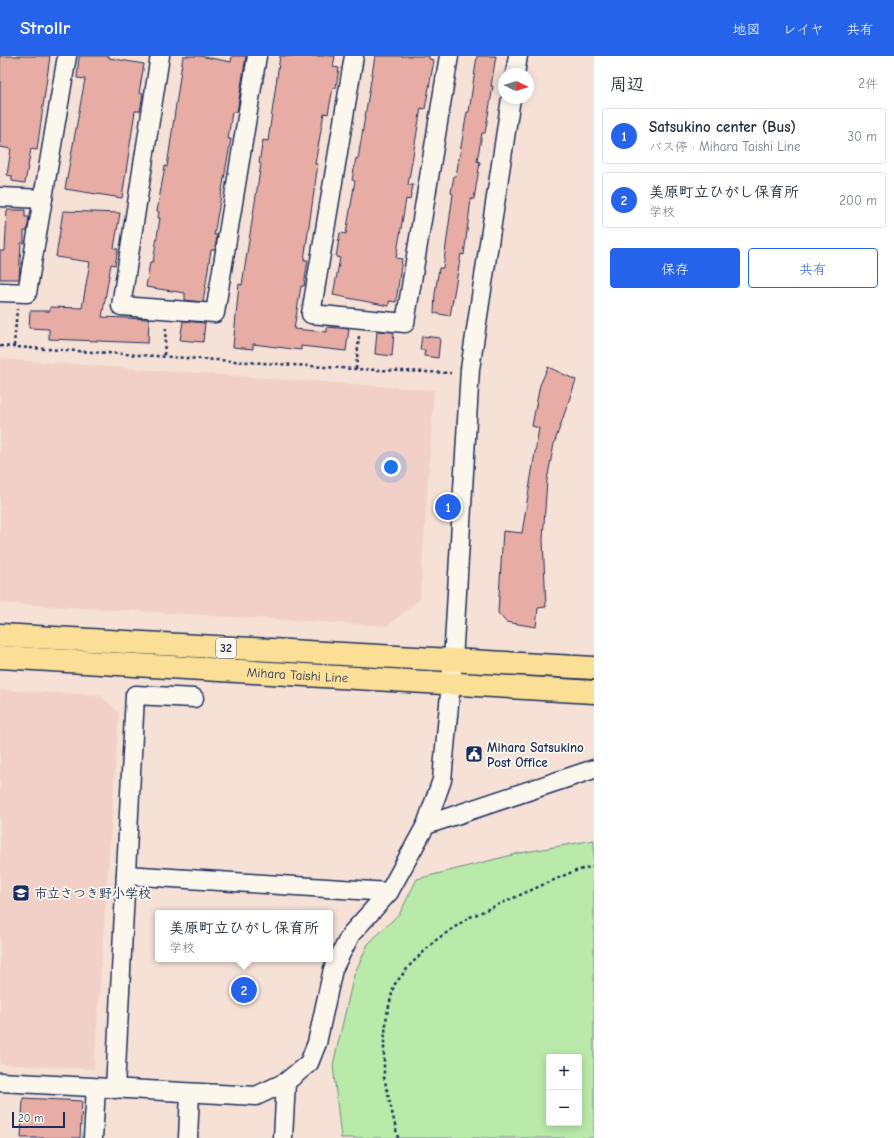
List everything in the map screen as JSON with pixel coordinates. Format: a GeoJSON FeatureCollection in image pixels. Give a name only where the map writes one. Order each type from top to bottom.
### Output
{"type":"FeatureCollection","features":[{"type":"Feature","properties":{"kind":"main road","name":"Mihara Taishi Line"},"geometry":{"type":"LineString","coordinates":[[0,635],[594,668]]}},
{"type":"Feature","properties":{"kind":"main road","name":"Mihara Taishi Line"},"geometry":{"type":"LineString","coordinates":[[0,657],[594,692]]}},
{"type":"Feature","properties":{"kind":"street"},"geometry":{"type":"LineString","coordinates":[[0,292],[27,293],[67,56]]}},
{"type":"Feature","properties":{"kind":"street"},"geometry":{"type":"LineString","coordinates":[[160,56],[121,306],[215,313],[257,56]]}},
{"type":"Feature","properties":{"kind":"street"},"geometry":{"type":"LineString","coordinates":[[354,56],[311,314],[404,323],[449,56]]}},
{"type":"Feature","properties":{"kind":"street"},"geometry":{"type":"LineString","coordinates":[[516,68],[518,56]]}},
{"type":"Feature","properties":{"kind":"street"},"geometry":{"type":"LineString","coordinates":[[0,1082],[190,1094],[256,1096],[286,1082],[309,1064],[318,1036],[333,969],[351,934],[389,892],[426,825],[442,780],[451,684],[470,368],[510,104]]}},
{"type":"Feature","properties":{"kind":"street"},"geometry":{"type":"LineString","coordinates":[[0,197],[43,198]]}},
{"type":"Feature","properties":{"kind":"street"},"geometry":{"type":"LineString","coordinates":[[115,1089],[135,695],[194,698]]}},
{"type":"Feature","properties":{"kind":"street"},"geometry":{"type":"LineString","coordinates":[[426,825],[594,769]]}},
{"type":"Feature","properties":{"kind":"street"},"geometry":{"type":"LineString","coordinates":[[126,875],[389,892]]}},
{"type":"Feature","properties":{"kind":"street"},"geometry":{"type":"LineString","coordinates":[[283,1138],[286,1082]]}},
{"type":"Feature","properties":{"kind":"street"},"geometry":{"type":"LineString","coordinates":[[93,1138],[96,1088]]}},
{"type":"Feature","properties":{"kind":"street"},"geometry":{"type":"LineString","coordinates":[[188,1138],[190,1094]]}},
{"type":"Feature","properties":{"kind":"path"},"geometry":{"type":"LineString","coordinates":[[14,346],[18,293]]}},
{"type":"Feature","properties":{"kind":"path"},"geometry":{"type":"LineString","coordinates":[[164,355],[166,321]]}},
{"type":"Feature","properties":{"kind":"path"},"geometry":{"type":"LineString","coordinates":[[356,369],[359,331]]}},
{"type":"Feature","properties":{"kind":"path"},"geometry":{"type":"LineString","coordinates":[[0,346],[164,355],[356,369],[451,373]]}},
{"type":"Feature","properties":{"kind":"path"},"geometry":{"type":"LineString","coordinates":[[398,1138],[384,1077],[384,1042],[387,1014],[394,985],[411,964],[436,940],[468,918],[572,872],[594,866]]}},
{"type":"Feature","properties":{"kind":"shaded area"},"geometry":{"type":"Polygon","coordinates":[[[0,359],[434,390],[420,599],[387,626],[0,603],[0,359]]]}},
{"type":"Feature","properties":{"kind":"shaded area"},"geometry":{"type":"Polygon","coordinates":[[[0,690],[100,695],[119,713],[94,1069],[0,1064],[0,690]]]}},
{"type":"Feature","properties":{"kind":"green space"},"geometry":{"type":"Polygon","coordinates":[[[594,840],[594,1138],[341,1138],[333,1065],[354,975],[368,944],[400,913],[417,879],[520,853],[594,840]]]}},
{"type":"Feature","properties":{"kind":"building"},"geometry":{"type":"Polygon","coordinates":[[[0,56],[50,56],[37,150],[31,149],[25,183],[12,181],[12,176],[7,175],[11,149],[0,147],[0,56]]]}},
{"type":"Feature","properties":{"kind":"building"},"geometry":{"type":"Polygon","coordinates":[[[79,56],[109,56],[109,58],[144,64],[139,93],[143,93],[140,111],[135,111],[122,198],[65,189],[85,79],[77,78],[79,56]]]}},
{"type":"Feature","properties":{"kind":"building"},"geometry":{"type":"Polygon","coordinates":[[[183,56],[200,56],[231,62],[232,56],[246,56],[237,112],[232,112],[228,139],[231,139],[214,235],[217,235],[215,250],[211,250],[203,302],[185,300],[185,293],[146,287],[150,262],[153,262],[160,218],[158,218],[159,212],[157,211],[165,166],[167,167],[183,56]]]}},
{"type":"Feature","properties":{"kind":"building"},"geometry":{"type":"Polygon","coordinates":[[[280,56],[335,56],[333,67],[339,68],[336,88],[333,88],[328,114],[324,113],[315,164],[318,164],[304,260],[308,260],[304,286],[301,286],[294,329],[327,332],[327,327],[349,329],[346,351],[301,346],[301,350],[253,344],[253,349],[233,347],[239,284],[242,285],[261,164],[259,163],[263,140],[268,141],[280,56]]]}},
{"type":"Feature","properties":{"kind":"building"},"geometry":{"type":"Polygon","coordinates":[[[375,56],[429,56],[429,59],[434,60],[425,109],[421,108],[408,185],[413,185],[410,200],[406,199],[396,258],[402,259],[396,302],[389,301],[389,306],[333,295],[340,258],[336,257],[340,233],[346,234],[355,181],[352,180],[356,158],[358,159],[375,56]]]}},
{"type":"Feature","properties":{"kind":"building"},"geometry":{"type":"Polygon","coordinates":[[[477,56],[496,56],[491,86],[493,86],[485,133],[482,133],[477,161],[480,162],[474,199],[471,199],[464,255],[461,254],[450,316],[434,313],[435,294],[439,268],[443,268],[453,194],[451,193],[454,176],[456,176],[467,112],[469,112],[477,56]]]}},
{"type":"Feature","properties":{"kind":"building"},"geometry":{"type":"Polygon","coordinates":[[[7,210],[25,210],[25,217],[29,217],[27,231],[24,231],[24,243],[21,243],[19,279],[0,279],[0,251],[5,251],[7,210]]]}},
{"type":"Feature","properties":{"kind":"building"},"geometry":{"type":"Polygon","coordinates":[[[63,211],[120,213],[114,248],[118,249],[115,265],[111,264],[102,317],[149,319],[148,343],[49,339],[49,329],[29,328],[30,311],[50,311],[50,307],[82,308],[90,262],[56,257],[63,211]]]}},
{"type":"Feature","properties":{"kind":"building"},"geometry":{"type":"Polygon","coordinates":[[[183,321],[205,323],[203,342],[180,340],[183,321]]]}},
{"type":"Feature","properties":{"kind":"building"},"geometry":{"type":"Polygon","coordinates":[[[377,331],[394,332],[392,356],[375,354],[377,331]]]}},
{"type":"Feature","properties":{"kind":"building"},"geometry":{"type":"Polygon","coordinates":[[[422,336],[440,338],[438,358],[424,356],[425,350],[420,350],[422,336]]]}},
{"type":"Feature","properties":{"kind":"building"},"geometry":{"type":"Polygon","coordinates":[[[548,367],[576,380],[554,444],[547,480],[543,539],[546,607],[538,608],[536,627],[506,622],[498,613],[503,531],[522,533],[539,428],[532,426],[540,385],[548,367]]]}},
{"type":"Feature","properties":{"kind":"building"},"geometry":{"type":"Polygon","coordinates":[[[23,1098],[82,1101],[80,1138],[21,1138],[23,1098]]]}},
{"type":"Feature","properties":{"kind":"place","name":"Satsukino center (Bus)"},"geometry":{"type":"Point","coordinates":[448,507]}},
{"type":"Feature","properties":{"kind":"place","name":"Mihara Satsukino Post Office"},"geometry":{"type":"Point","coordinates":[474,754]}},
{"type":"Feature","properties":{"kind":"place","name":"市立さつき野小学校"},"geometry":{"type":"Point","coordinates":[21,893]}},
{"type":"Feature","properties":{"kind":"place","name":"美原町立ひがし保育所"},"geometry":{"type":"Point","coordinates":[244,990]}}]}
